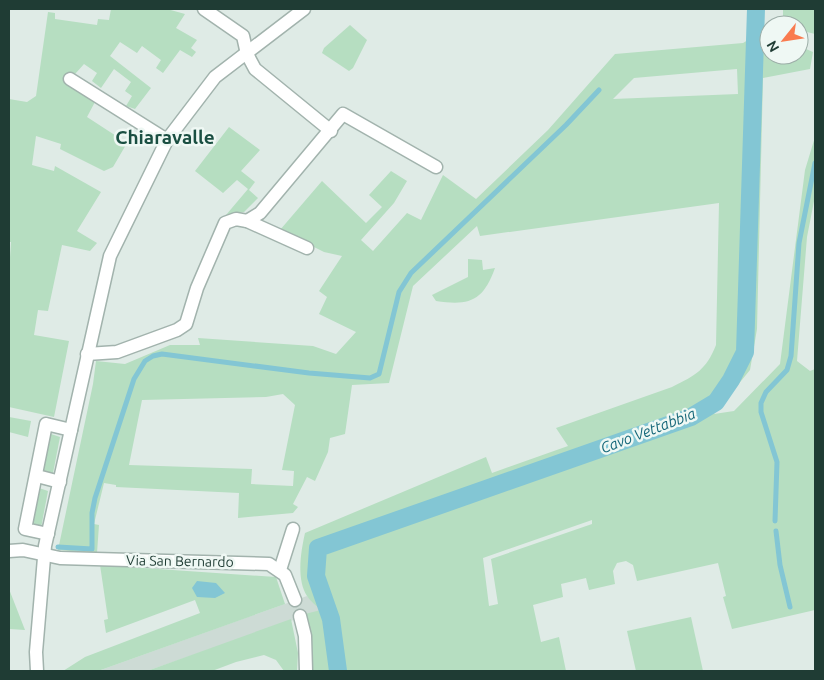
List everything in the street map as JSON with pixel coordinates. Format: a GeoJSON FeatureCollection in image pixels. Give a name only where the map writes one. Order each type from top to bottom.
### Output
{"type":"FeatureCollection","features":[{"type":"Feature","properties":{"kind":"street"},"geometry":{"type":"LineString","coordinates":[[204,9],[243,36],[247,54],[255,70],[331,130]]}},
{"type":"Feature","properties":{"kind":"street"},"geometry":{"type":"LineString","coordinates":[[37,671],[36,652],[44,556],[110,256],[167,140],[215,77],[304,9]]}},
{"type":"Feature","properties":{"kind":"street"},"geometry":{"type":"LineString","coordinates":[[70,79],[167,140]]}},
{"type":"Feature","properties":{"kind":"street"},"geometry":{"type":"LineString","coordinates":[[247,221],[260,213],[343,114],[436,167]]}},
{"type":"Feature","properties":{"kind":"street"},"geometry":{"type":"LineString","coordinates":[[87,354],[116,352],[177,330],[186,324],[198,288],[225,223],[236,219],[247,221],[307,248]]}},
{"type":"Feature","properties":{"kind":"street"},"geometry":{"type":"LineString","coordinates":[[48,534],[26,529],[46,424],[71,430]]}},
{"type":"Feature","properties":{"kind":"street"},"geometry":{"type":"LineString","coordinates":[[37,476],[60,482]]}},
{"type":"Feature","properties":{"kind":"street"},"geometry":{"type":"LineString","coordinates":[[293,529],[280,570],[285,575],[295,600]]}},
{"type":"Feature","properties":{"kind":"street","name":"Via San Bernardo"},"geometry":{"type":"LineString","coordinates":[[9,551],[23,550],[60,558],[269,564],[280,570]]}},
{"type":"Feature","properties":{"kind":"street"},"geometry":{"type":"LineString","coordinates":[[300,616],[305,636],[306,671]]}},
{"type":"Feature","properties":{"kind":"shaded area"},"geometry":{"type":"Polygon","coordinates":[[[307,596],[322,610],[147,671],[98,671],[307,596]]]}},
{"type":"Feature","properties":{"kind":"green space"},"geometry":{"type":"Polygon","coordinates":[[[111,9],[167,9],[185,14],[176,28],[197,40],[191,48],[196,52],[192,57],[180,50],[163,73],[156,68],[161,60],[142,46],[137,53],[120,42],[110,56],[151,88],[135,109],[126,106],[132,96],[125,91],[131,82],[114,69],[101,88],[92,81],[97,73],[84,64],[67,83],[96,100],[87,117],[127,143],[113,167],[104,171],[60,149],[61,144],[36,136],[32,165],[54,171],[55,166],[101,192],[77,231],[97,243],[90,251],[62,245],[48,311],[38,310],[34,335],[69,341],[54,417],[9,407],[9,273],[11,242],[9,242],[9,99],[27,102],[36,96],[48,12],[55,13],[55,19],[97,25],[98,19],[109,20],[111,9]]]}},
{"type":"Feature","properties":{"kind":"green space"},"geometry":{"type":"Polygon","coordinates":[[[783,9],[815,9],[815,34],[809,32],[809,15],[783,15],[783,9]]]}},
{"type":"Feature","properties":{"kind":"green space"},"geometry":{"type":"Polygon","coordinates":[[[350,25],[367,40],[353,68],[349,71],[322,53],[324,48],[350,25]]]}},
{"type":"Feature","properties":{"kind":"green space"},"geometry":{"type":"Polygon","coordinates":[[[759,33],[759,65],[809,65],[809,50],[813,52],[810,69],[763,78],[757,329],[750,370],[714,414],[734,411],[780,364],[805,170],[815,137],[815,196],[807,237],[797,361],[810,371],[815,369],[815,610],[732,629],[723,597],[726,596],[718,563],[637,581],[633,565],[626,561],[617,563],[613,571],[615,584],[589,590],[586,578],[561,584],[563,597],[533,605],[541,642],[559,637],[566,671],[310,671],[305,614],[321,610],[307,596],[301,582],[301,556],[305,533],[486,457],[492,473],[568,446],[556,428],[672,387],[688,379],[704,366],[716,345],[719,203],[480,236],[477,226],[413,286],[389,383],[352,385],[345,434],[330,438],[328,452],[315,481],[307,477],[293,504],[298,507],[293,513],[238,518],[239,493],[116,487],[116,485],[104,483],[94,524],[99,525],[97,553],[58,550],[93,384],[96,361],[125,364],[170,345],[200,345],[198,338],[313,346],[336,354],[356,332],[319,314],[327,297],[319,291],[342,256],[324,252],[280,230],[322,181],[366,223],[382,207],[369,195],[391,171],[407,181],[394,203],[361,240],[373,251],[407,213],[421,220],[443,175],[476,199],[548,130],[615,54],[743,43],[759,33]],[[737,69],[634,78],[613,99],[738,94],[737,69]],[[283,394],[266,397],[142,400],[129,465],[252,469],[251,484],[293,486],[294,471],[282,470],[295,405],[283,394]],[[592,520],[483,558],[489,606],[498,604],[491,559],[592,524],[592,520]]]}},
{"type":"Feature","properties":{"kind":"green space"},"geometry":{"type":"Polygon","coordinates":[[[229,127],[260,150],[241,171],[255,182],[249,190],[258,198],[244,212],[226,215],[248,189],[237,180],[223,193],[195,171],[229,127]]]}},
{"type":"Feature","properties":{"kind":"green space"},"geometry":{"type":"Polygon","coordinates":[[[468,259],[482,260],[483,270],[495,268],[486,288],[474,299],[458,303],[436,301],[432,295],[468,277],[468,259]]]}},
{"type":"Feature","properties":{"kind":"green space"},"geometry":{"type":"Polygon","coordinates":[[[9,417],[31,421],[28,437],[9,432],[9,417]]]}},
{"type":"Feature","properties":{"kind":"green space"},"geometry":{"type":"Polygon","coordinates":[[[51,434],[60,437],[53,473],[43,471],[51,434]]]}},
{"type":"Feature","properties":{"kind":"green space"},"geometry":{"type":"Polygon","coordinates":[[[39,488],[48,491],[41,528],[31,525],[39,488]]]}},
{"type":"Feature","properties":{"kind":"green space"},"geometry":{"type":"Polygon","coordinates":[[[100,565],[276,577],[285,604],[98,671],[63,671],[85,657],[200,613],[195,600],[106,633],[104,620],[108,619],[100,565]]]}},
{"type":"Feature","properties":{"kind":"green space"},"geometry":{"type":"Polygon","coordinates":[[[9,589],[25,630],[9,629],[9,589]]]}},
{"type":"Feature","properties":{"kind":"green space"},"geometry":{"type":"Polygon","coordinates":[[[691,617],[703,671],[636,671],[627,631],[691,617]]]}},
{"type":"Feature","properties":{"kind":"green space"},"geometry":{"type":"Polygon","coordinates":[[[291,619],[298,653],[297,671],[284,671],[276,660],[264,655],[236,662],[212,671],[147,671],[291,619]]]}},
{"type":"Feature","properties":{"kind":"water"},"geometry":{"type":"Polygon","coordinates":[[[197,581],[216,583],[225,593],[215,598],[197,597],[192,588],[197,581]]]}},
{"type":"Feature","properties":{"kind":"waterway","name":"Cavo Vettabbia"},"geometry":{"type":"LineString","coordinates":[[338,671],[331,619],[316,576],[318,548],[691,417],[716,402],[731,380],[745,352],[756,9]]}},
{"type":"Feature","properties":{"kind":"waterway"},"geometry":{"type":"LineString","coordinates":[[58,547],[92,549],[92,513],[95,498],[134,379],[145,361],[153,356],[162,354],[309,373],[370,378],[379,374],[399,292],[411,273],[566,125],[599,90]]}},
{"type":"Feature","properties":{"kind":"waterway"},"geometry":{"type":"LineString","coordinates":[[775,521],[777,462],[761,412],[761,403],[766,392],[787,370],[791,356],[799,243],[815,163]]}},
{"type":"Feature","properties":{"kind":"waterway"},"geometry":{"type":"LineString","coordinates":[[776,531],[780,565],[790,607]]}},
{"type":"Feature","properties":{"kind":"district","name":"Chiaravalle"},"geometry":{"type":"Point","coordinates":[165,137]}}]}
